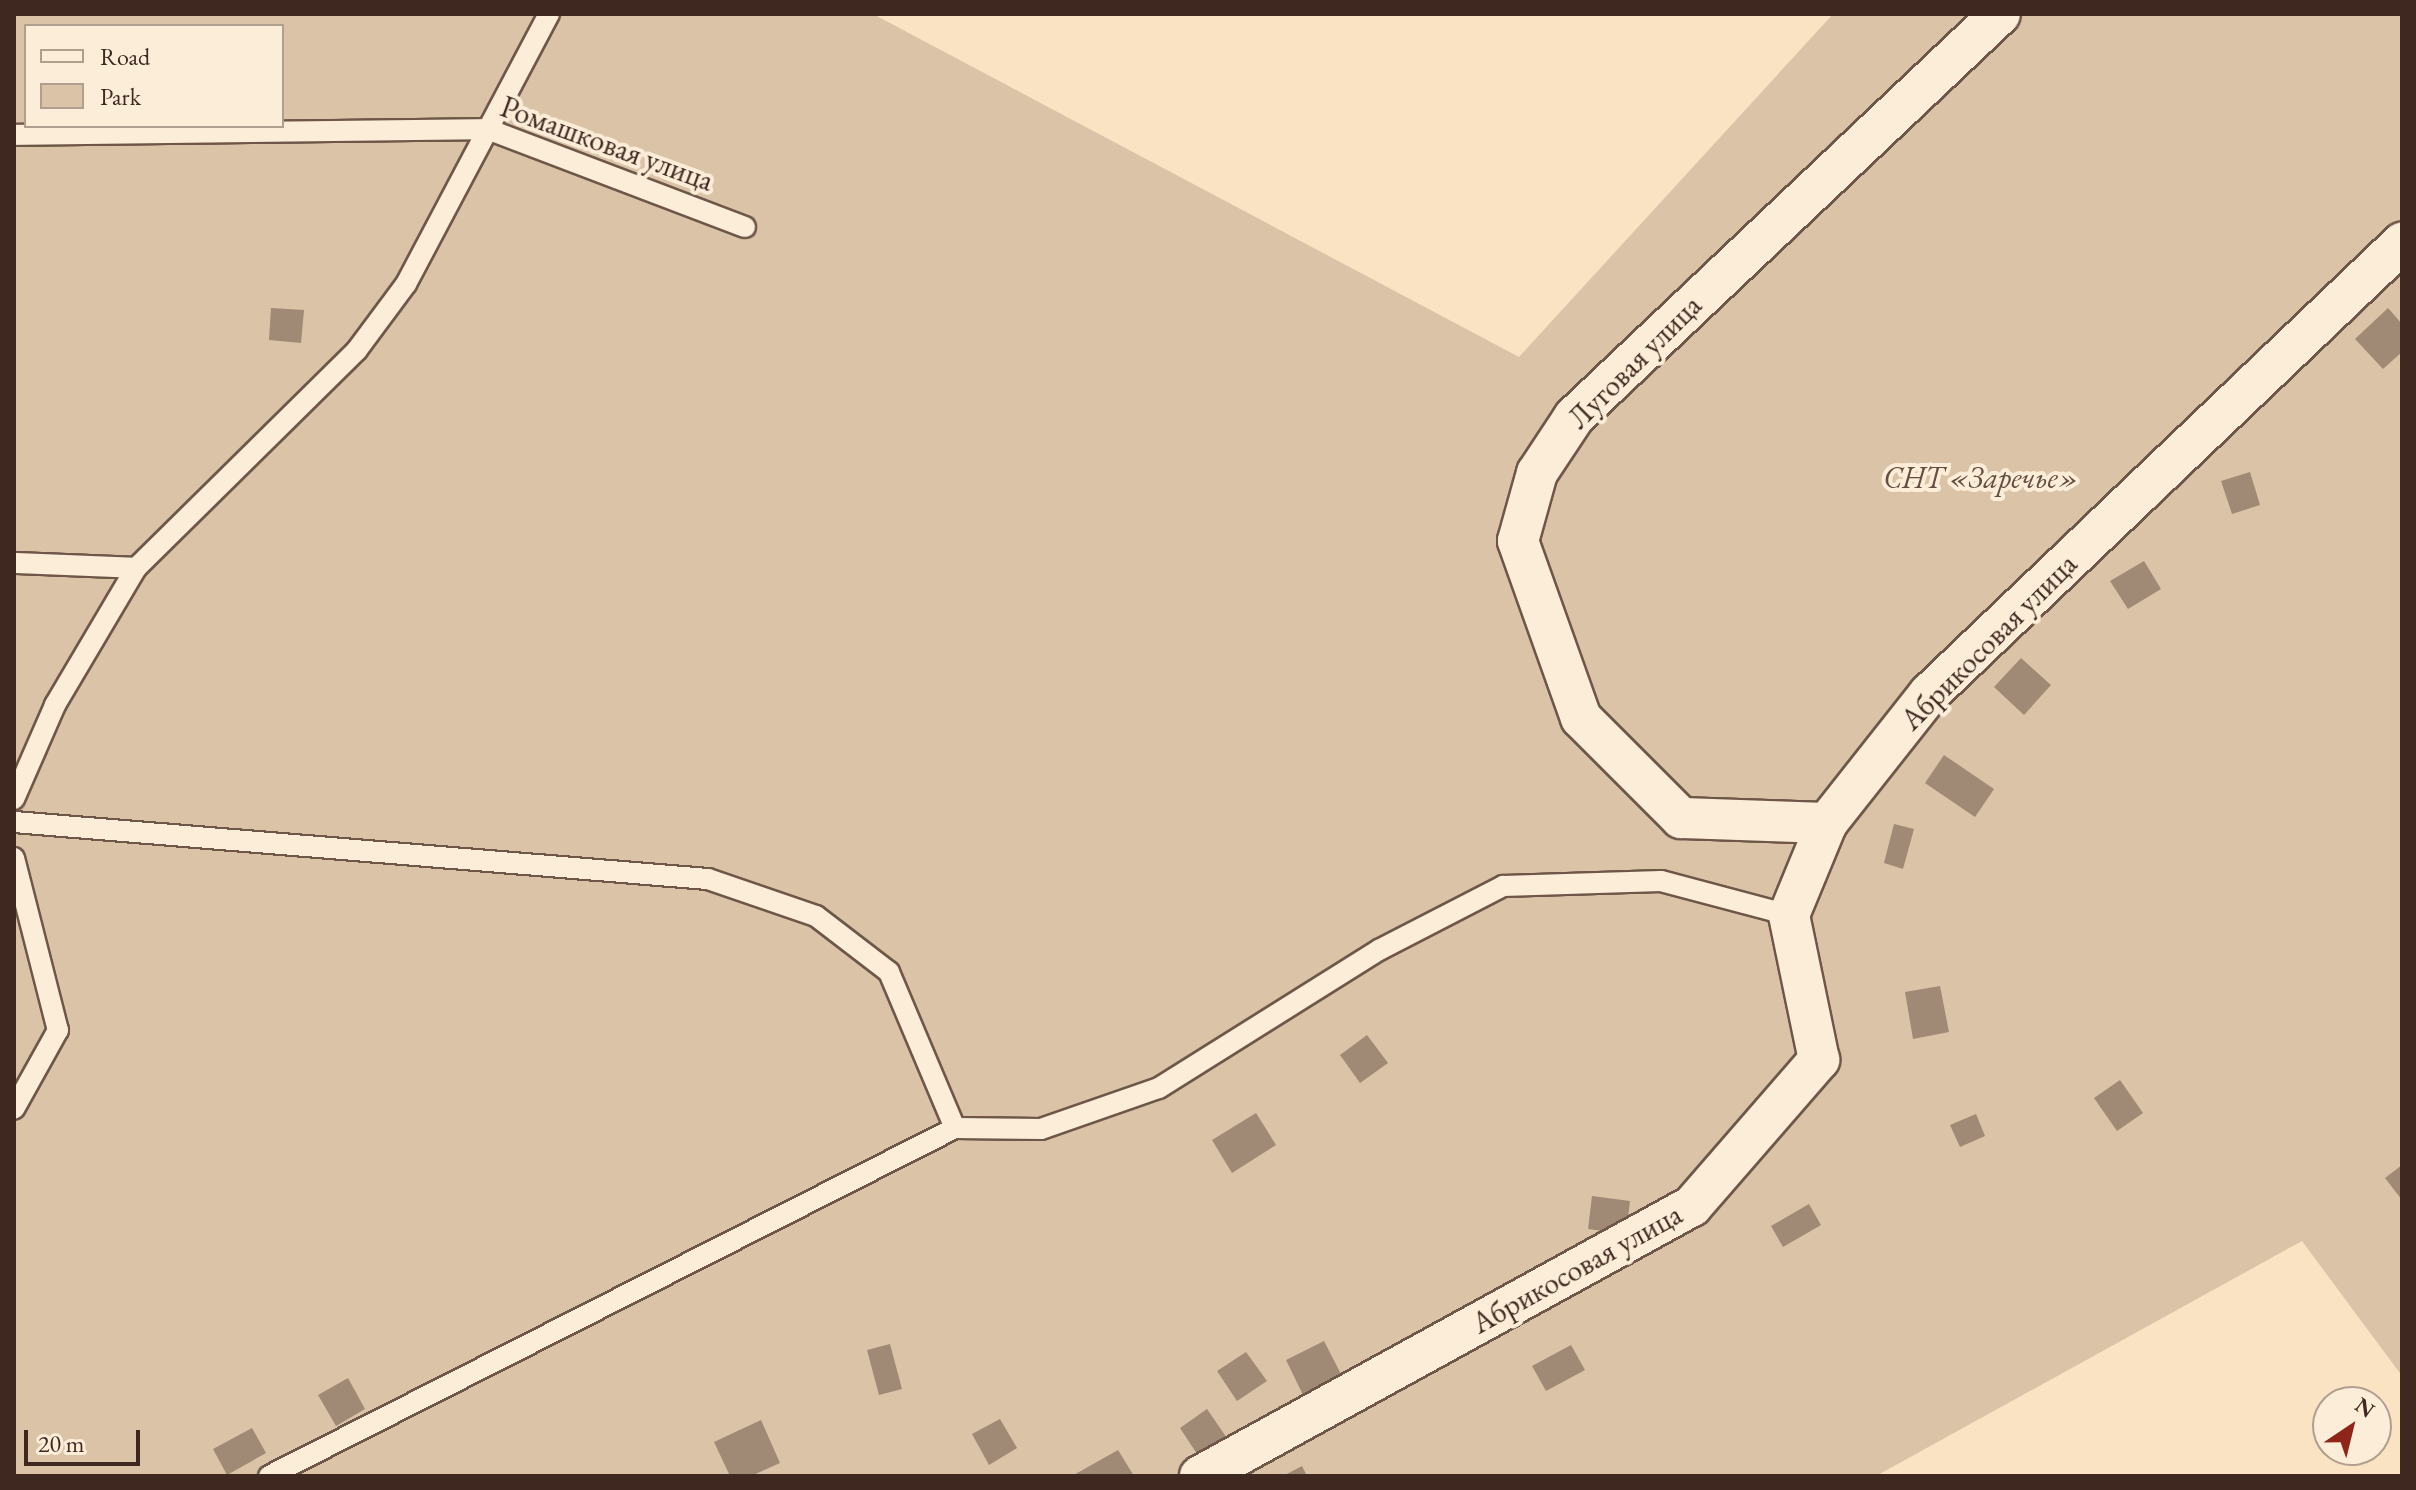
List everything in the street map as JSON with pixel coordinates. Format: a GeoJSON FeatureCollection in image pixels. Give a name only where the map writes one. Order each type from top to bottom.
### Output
{"type":"FeatureCollection","features":[{"type":"Feature","properties":{"kind":"street","name":"Луговая улица"},"geometry":{"type":"LineString","coordinates":[[1827,823],[1681,818],[1581,718],[1518,541],[1537,473],[1574,417],[2000,14]]}},
{"type":"Feature","properties":{"kind":"street","name":"Абрикосовая улица"},"geometry":{"type":"LineString","coordinates":[[1200,1476],[1692,1206],[1819,1060],[1789,915],[1827,823],[1929,694],[2402,243]]}},
{"type":"Feature","properties":{"kind":"lane"},"geometry":{"type":"LineString","coordinates":[[14,799],[55,705],[136,568],[357,350],[406,284],[549,14]]}},
{"type":"Feature","properties":{"kind":"lane","name":"Ромашковая улица"},"geometry":{"type":"LineString","coordinates":[[14,135],[487,129],[745,227]]}},
{"type":"Feature","properties":{"kind":"lane"},"geometry":{"type":"LineString","coordinates":[[14,563],[136,568]]}},
{"type":"Feature","properties":{"kind":"lane"},"geometry":{"type":"LineString","coordinates":[[14,822],[708,879],[816,916],[889,972],[955,1128]]}},
{"type":"Feature","properties":{"kind":"lane"},"geometry":{"type":"LineString","coordinates":[[14,858],[58,1030],[14,1109]]}},
{"type":"Feature","properties":{"kind":"lane"},"geometry":{"type":"LineString","coordinates":[[269,1476],[955,1128],[1041,1129],[1159,1088],[1379,950],[1503,886],[1661,881],[1789,915]]}},
{"type":"Feature","properties":{"kind":"green space","name":"СНТ «Заречье»"},"geometry":{"type":"Polygon","coordinates":[[[14,14],[873,14],[1519,357],[1833,14],[2402,14],[2402,1376],[2302,1241],[1876,1476],[14,1476],[14,14]]]}},
{"type":"Feature","properties":{"kind":"building"},"geometry":{"type":"Polygon","coordinates":[[[271,308],[304,310],[301,343],[269,340],[271,308]]]}},
{"type":"Feature","properties":{"kind":"building"},"geometry":{"type":"Polygon","coordinates":[[[2388,308],[2402,324],[2402,352],[2383,369],[2355,339],[2388,308]]]}},
{"type":"Feature","properties":{"kind":"building"},"geometry":{"type":"Polygon","coordinates":[[[2250,472],[2260,505],[2232,514],[2221,481],[2250,472]]]}},
{"type":"Feature","properties":{"kind":"building"},"geometry":{"type":"Polygon","coordinates":[[[2144,561],[2161,589],[2128,609],[2110,581],[2144,561]]]}},
{"type":"Feature","properties":{"kind":"building"},"geometry":{"type":"Polygon","coordinates":[[[2021,658],[2051,685],[2024,715],[1994,687],[2021,658]]]}},
{"type":"Feature","properties":{"kind":"building"},"geometry":{"type":"Polygon","coordinates":[[[1944,755],[1994,789],[1975,817],[1925,783],[1944,755]]]}},
{"type":"Feature","properties":{"kind":"building"},"geometry":{"type":"Polygon","coordinates":[[[1894,824],[1914,829],[1903,869],[1884,863],[1894,824]]]}},
{"type":"Feature","properties":{"kind":"building"},"geometry":{"type":"Polygon","coordinates":[[[1940,986],[1949,1032],[1913,1039],[1905,992],[1940,986]]]}},
{"type":"Feature","properties":{"kind":"building"},"geometry":{"type":"Polygon","coordinates":[[[1367,1035],[1388,1063],[1360,1083],[1340,1055],[1367,1035]]]}},
{"type":"Feature","properties":{"kind":"building"},"geometry":{"type":"Polygon","coordinates":[[[2120,1080],[2143,1113],[2117,1131],[2094,1098],[2120,1080]]]}},
{"type":"Feature","properties":{"kind":"building"},"geometry":{"type":"Polygon","coordinates":[[[1256,1113],[1276,1145],[1232,1173],[1212,1140],[1256,1113]]]}},
{"type":"Feature","properties":{"kind":"building"},"geometry":{"type":"Polygon","coordinates":[[[1976,1114],[1985,1136],[1960,1147],[1950,1125],[1976,1114]]]}},
{"type":"Feature","properties":{"kind":"building"},"geometry":{"type":"Polygon","coordinates":[[[2402,1165],[2402,1200],[2385,1178],[2402,1165]]]}},
{"type":"Feature","properties":{"kind":"building"},"geometry":{"type":"Polygon","coordinates":[[[1592,1196],[1630,1201],[1626,1234],[1588,1229],[1592,1196]]]}},
{"type":"Feature","properties":{"kind":"building"},"geometry":{"type":"Polygon","coordinates":[[[1809,1204],[1821,1225],[1783,1247],[1771,1226],[1809,1204]]]}},
{"type":"Feature","properties":{"kind":"building"},"geometry":{"type":"Polygon","coordinates":[[[1324,1341],[1344,1380],[1305,1399],[1286,1360],[1324,1341]]]}},
{"type":"Feature","properties":{"kind":"building"},"geometry":{"type":"Polygon","coordinates":[[[890,1344],[902,1389],[879,1395],[867,1350],[890,1344]]]}},
{"type":"Feature","properties":{"kind":"building"},"geometry":{"type":"Polygon","coordinates":[[[1571,1345],[1585,1370],[1546,1391],[1532,1366],[1571,1345]]]}},
{"type":"Feature","properties":{"kind":"building"},"geometry":{"type":"Polygon","coordinates":[[[1246,1352],[1267,1381],[1237,1401],[1217,1371],[1246,1352]]]}},
{"type":"Feature","properties":{"kind":"building"},"geometry":{"type":"Polygon","coordinates":[[[348,1378],[365,1409],[336,1426],[318,1395],[348,1378]]]}},
{"type":"Feature","properties":{"kind":"building"},"geometry":{"type":"Polygon","coordinates":[[[1207,1409],[1229,1441],[1201,1460],[1180,1428],[1207,1409]]]}},
{"type":"Feature","properties":{"kind":"building"},"geometry":{"type":"Polygon","coordinates":[[[1000,1419],[1017,1448],[989,1465],[972,1434],[1000,1419]]]}},
{"type":"Feature","properties":{"kind":"building"},"geometry":{"type":"Polygon","coordinates":[[[761,1420],[780,1463],[751,1476],[730,1476],[714,1442],[761,1420]]]}},
{"type":"Feature","properties":{"kind":"building"},"geometry":{"type":"Polygon","coordinates":[[[252,1428],[266,1453],[227,1475],[213,1449],[252,1428]]]}},
{"type":"Feature","properties":{"kind":"building"},"geometry":{"type":"Polygon","coordinates":[[[1118,1450],[1134,1476],[1072,1476],[1118,1450]]]}},
{"type":"Feature","properties":{"kind":"building"},"geometry":{"type":"Polygon","coordinates":[[[1302,1466],[1307,1476],[1283,1476],[1302,1466]]]}}]}
